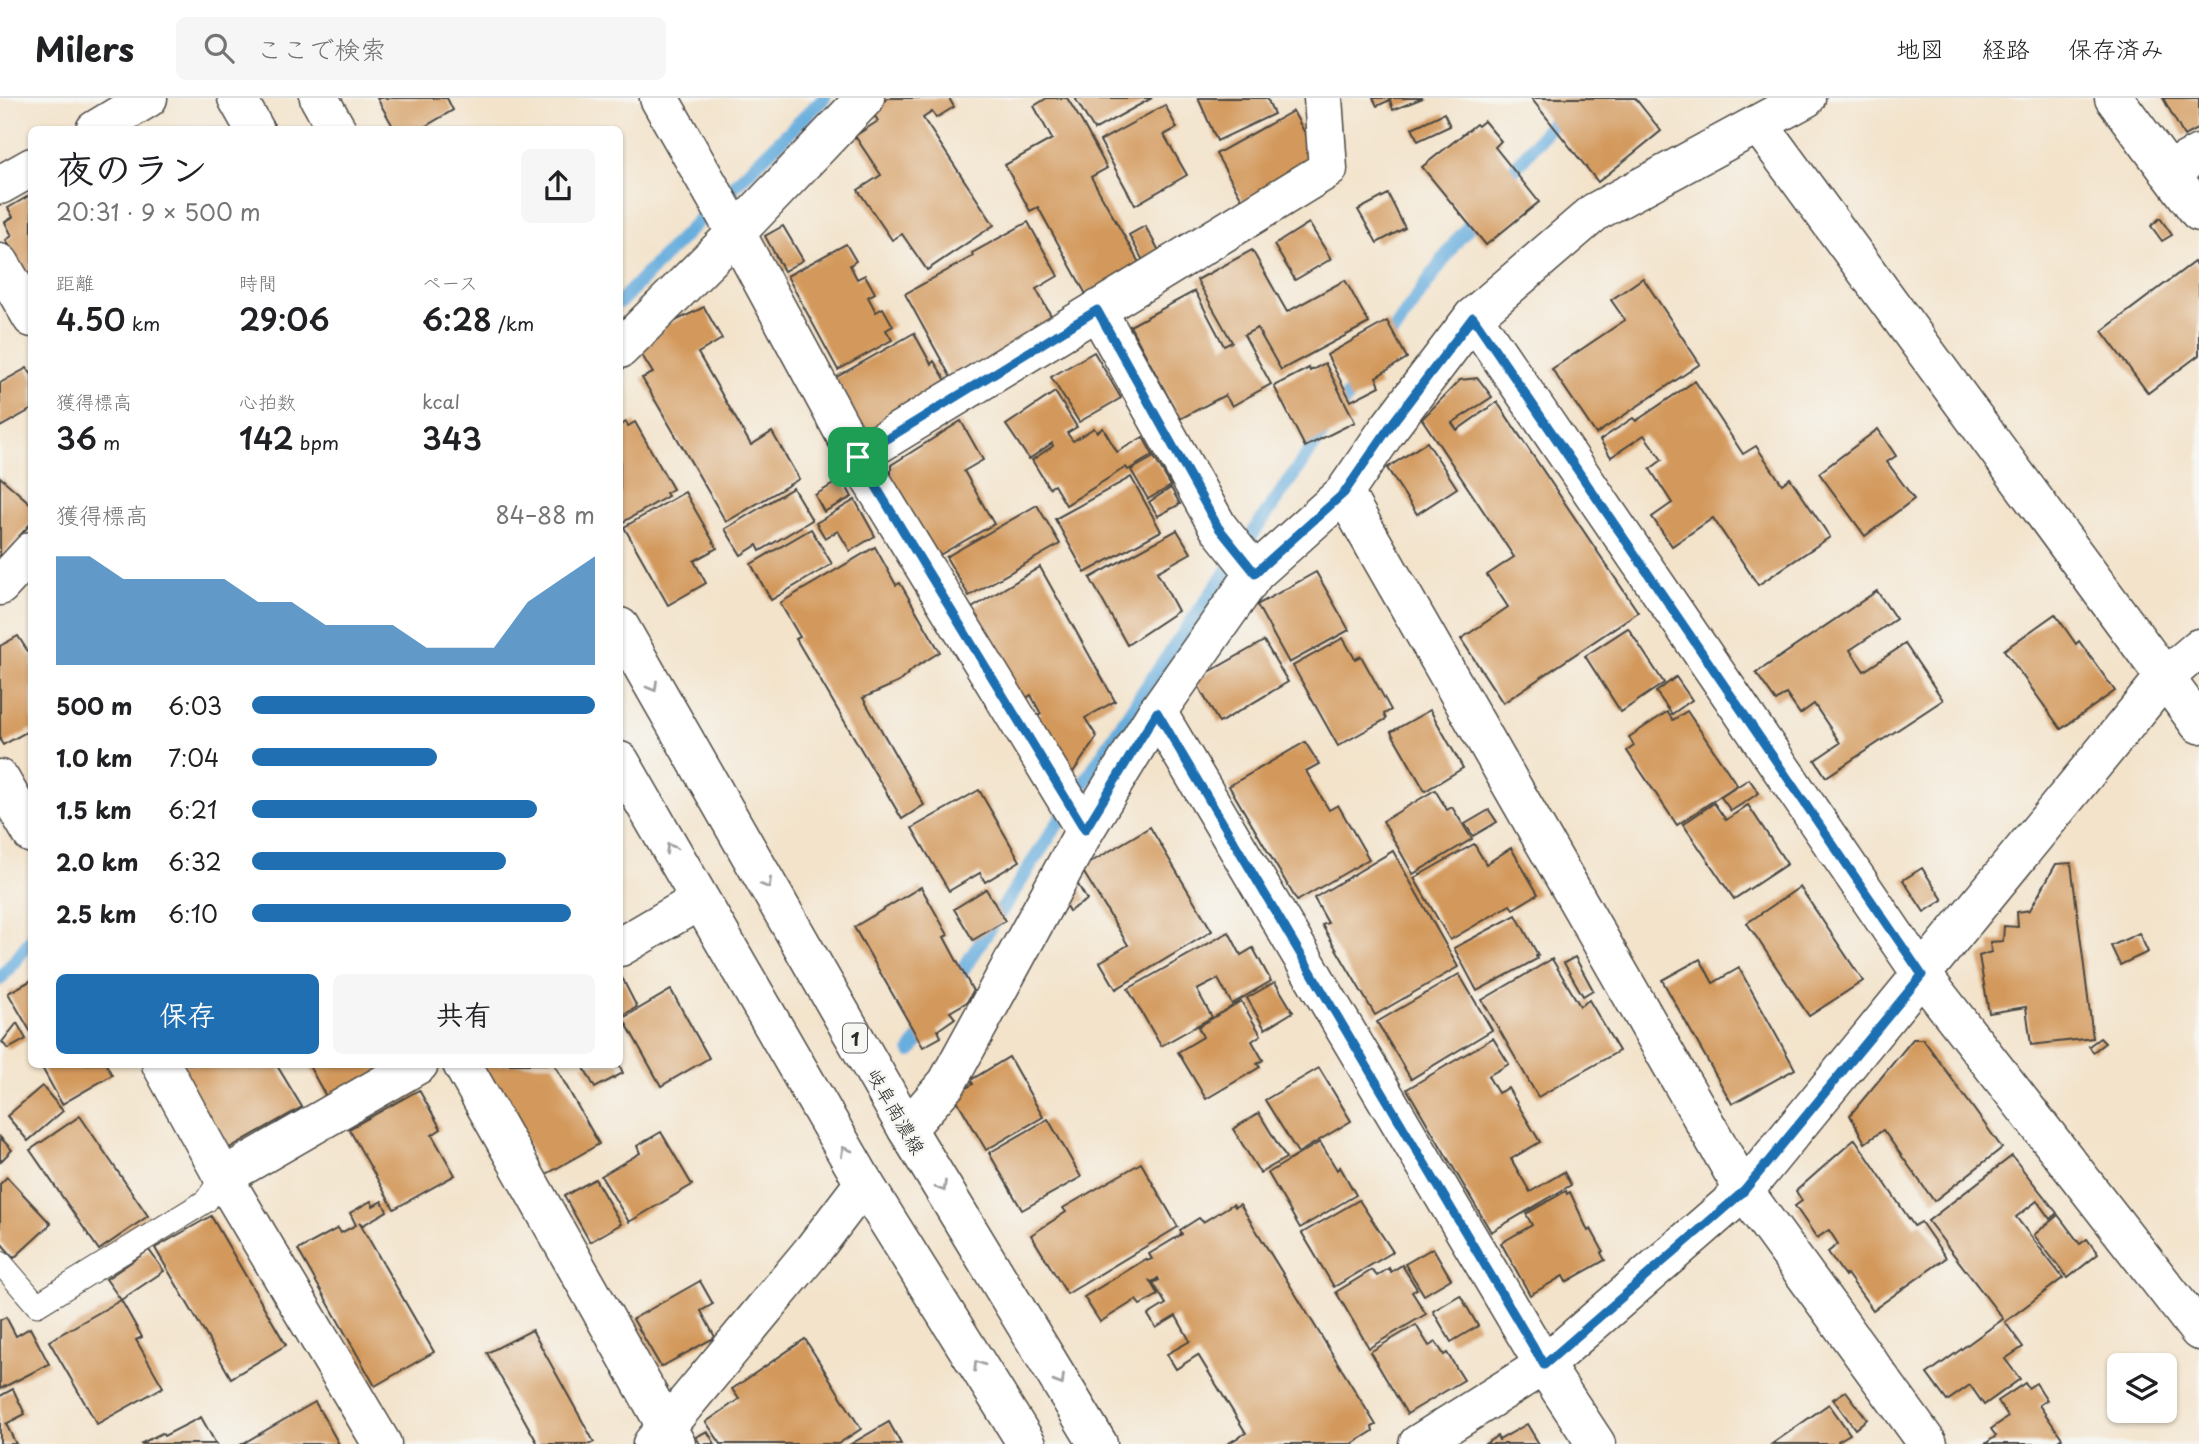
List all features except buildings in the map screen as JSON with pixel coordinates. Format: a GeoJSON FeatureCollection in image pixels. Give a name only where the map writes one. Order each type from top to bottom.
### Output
{"type":"FeatureCollection","features":[{"type":"Feature","properties":{"kind":"street"},"geometry":{"type":"LineString","coordinates":[[102,126],[148,98]]}},
{"type":"Feature","properties":{"kind":"street"},"geometry":{"type":"LineString","coordinates":[[237,98],[253,126]]}},
{"type":"Feature","properties":{"kind":"street"},"geometry":{"type":"LineString","coordinates":[[320,98],[335,126]]}},
{"type":"Feature","properties":{"kind":"street"},"geometry":{"type":"LineString","coordinates":[[659,98],[858,457],[1085,830]]}},
{"type":"Feature","properties":{"kind":"street"},"geometry":{"type":"LineString","coordinates":[[623,346],[865,98]]}},
{"type":"Feature","properties":{"kind":"street"},"geometry":{"type":"LineString","coordinates":[[858,457],[1328,169],[1323,98]]}},
{"type":"Feature","properties":{"kind":"street"},"geometry":{"type":"LineString","coordinates":[[907,1129],[947,1083],[1085,830],[1157,712],[1255,573],[1344,493],[1388,429],[1473,317],[1595,212],[1806,98]]}},
{"type":"Feature","properties":{"kind":"street"},"geometry":{"type":"LineString","coordinates":[[2114,98],[2184,163],[2199,212]]}},
{"type":"Feature","properties":{"kind":"street"},"geometry":{"type":"LineString","coordinates":[[1759,125],[2199,724]]}},
{"type":"Feature","properties":{"kind":"street"},"geometry":{"type":"LineString","coordinates":[[0,186],[28,169]]}},
{"type":"Feature","properties":{"kind":"street"},"geometry":{"type":"LineString","coordinates":[[0,264],[28,311]]}},
{"type":"Feature","properties":{"kind":"street"},"geometry":{"type":"LineString","coordinates":[[1097,310],[1218,527],[1255,573]]}},
{"type":"Feature","properties":{"kind":"street"},"geometry":{"type":"LineString","coordinates":[[1473,317],[1922,975],[2199,1332]]}},
{"type":"Feature","properties":{"kind":"street"},"geometry":{"type":"LineString","coordinates":[[1344,493],[1744,1191],[1928,1444]]}},
{"type":"Feature","properties":{"kind":"street"},"geometry":{"type":"LineString","coordinates":[[0,586],[28,555]]}},
{"type":"Feature","properties":{"kind":"street","name":"岐阜南濃線"},"geometry":{"type":"LineString","coordinates":[[623,633],[907,1129],[1098,1444]]}},
{"type":"Feature","properties":{"kind":"street"},"geometry":{"type":"LineString","coordinates":[[1418,1444],[1544,1365],[1744,1191],[2164,678],[2199,648]]}},
{"type":"Feature","properties":{"kind":"street"},"geometry":{"type":"LineString","coordinates":[[1157,712],[1544,1365],[1596,1444]]}},
{"type":"Feature","properties":{"kind":"street"},"geometry":{"type":"LineString","coordinates":[[623,766],[864,1183],[1027,1444]]}},
{"type":"Feature","properties":{"kind":"street"},"geometry":{"type":"LineString","coordinates":[[0,779],[28,827]]}},
{"type":"Feature","properties":{"kind":"street"},"geometry":{"type":"LineString","coordinates":[[623,945],[700,901]]}},
{"type":"Feature","properties":{"kind":"street"},"geometry":{"type":"LineString","coordinates":[[163,1068],[376,1442]]}},
{"type":"Feature","properties":{"kind":"street"},"geometry":{"type":"LineString","coordinates":[[223,1177],[412,1068]]}},
{"type":"Feature","properties":{"kind":"street"},"geometry":{"type":"LineString","coordinates":[[464,1068],[665,1438],[864,1183]]}},
{"type":"Feature","properties":{"kind":"lane"},"geometry":{"type":"LineString","coordinates":[[3,1271],[37,1305],[206,1201],[223,1177]]}},
{"type":"Feature","properties":{"kind":"waterway"},"geometry":{"type":"LineString","coordinates":[[623,299],[824,98]]}},
{"type":"Feature","properties":{"kind":"waterway"},"geometry":{"type":"LineString","coordinates":[[1503,183],[1573,98]]}},
{"type":"Feature","properties":{"kind":"waterway"},"geometry":{"type":"LineString","coordinates":[[1383,346],[1455,243],[1482,210]]}},
{"type":"Feature","properties":{"kind":"waterway"},"geometry":{"type":"LineString","coordinates":[[953,985],[1143,692],[1359,380]]}},
{"type":"Feature","properties":{"kind":"waterway"},"geometry":{"type":"LineString","coordinates":[[0,979],[28,944]]}},
{"type":"Feature","properties":{"kind":"waterway"},"geometry":{"type":"LineString","coordinates":[[911,1051],[929,1023]]}},
{"type":"Feature","properties":{"kind":"route"},"geometry":{"type":"LineString","coordinates":[[1097,310],[1218,527],[1255,573],[1344,493],[1388,429],[1473,317],[1922,975],[1744,1191],[1544,1365],[1157,712],[1085,830],[858,457],[1097,310]]}}]}
